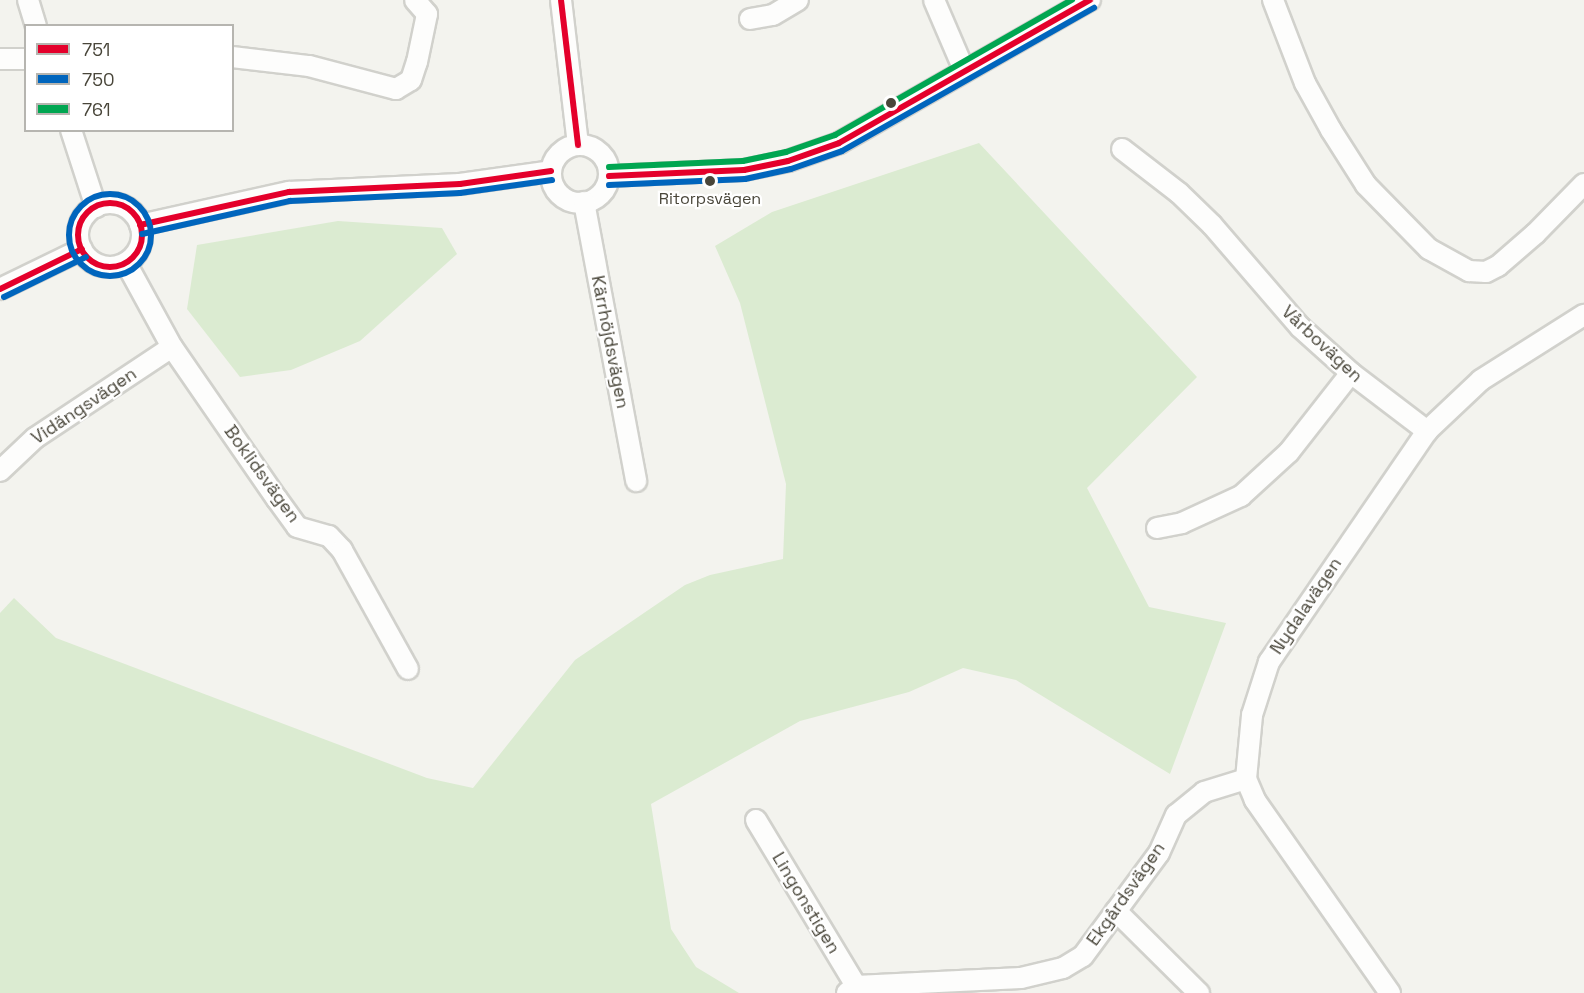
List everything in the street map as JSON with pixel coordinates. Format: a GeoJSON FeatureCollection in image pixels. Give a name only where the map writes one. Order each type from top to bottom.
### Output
{"type":"FeatureCollection","features":[{"type":"Feature","properties":{"kind":"street"},"geometry":{"type":"LineString","coordinates":[[28,0],[35,24]]}},
{"type":"Feature","properties":{"kind":"street"},"geometry":{"type":"LineString","coordinates":[[234,57],[309,66],[396,89],[411,80],[419,52],[427,14],[415,0]]}},
{"type":"Feature","properties":{"kind":"street"},"geometry":{"type":"LineString","coordinates":[[561,0],[578,145]]}},
{"type":"Feature","properties":{"kind":"street"},"geometry":{"type":"LineString","coordinates":[[750,19],[773,15],[798,0]]}},
{"type":"Feature","properties":{"kind":"street"},"geometry":{"type":"LineString","coordinates":[[934,0],[964,70]]}},
{"type":"Feature","properties":{"kind":"street"},"geometry":{"type":"LineString","coordinates":[[609,176],[744,170],[788,161],[839,143],[1089,0]]}},
{"type":"Feature","properties":{"kind":"street"},"geometry":{"type":"LineString","coordinates":[[1273,0],[1305,83],[1331,130],[1366,185],[1430,249],[1469,271],[1486,272],[1498,266],[1535,234],[1583,187]]}},
{"type":"Feature","properties":{"kind":"street"},"geometry":{"type":"LineString","coordinates":[[0,59],[24,59]]}},
{"type":"Feature","properties":{"kind":"street"},"geometry":{"type":"LineString","coordinates":[[72,132],[96,207]]}},
{"type":"Feature","properties":{"kind":"street"},"geometry":{"type":"LineString","coordinates":[[578,145],[600,153],[609,176],[603,191],[584,202],[563,197],[554,187],[551,171],[560,153],[578,145]]}},
{"type":"Feature","properties":{"kind":"street","name":"Vårbovägen"},"geometry":{"type":"LineString","coordinates":[[1122,149],[1179,193],[1212,225],[1300,327],[1351,374],[1427,431]]}},
{"type":"Feature","properties":{"kind":"street"},"geometry":{"type":"LineString","coordinates":[[140,225],[289,192],[460,184],[551,171]]}},
{"type":"Feature","properties":{"kind":"street","name":"Kärrhöjdsvägen"},"geometry":{"type":"LineString","coordinates":[[584,202],[636,481]]}},
{"type":"Feature","properties":{"kind":"street"},"geometry":{"type":"LineString","coordinates":[[120,205],[133,213],[140,225],[140,246],[126,263],[101,266],[82,249],[80,225],[96,207],[120,205]]}},
{"type":"Feature","properties":{"kind":"street"},"geometry":{"type":"LineString","coordinates":[[0,289],[82,249]]}},
{"type":"Feature","properties":{"kind":"street","name":"Boklidsvägen"},"geometry":{"type":"LineString","coordinates":[[126,263],[172,347],[297,527],[329,536],[342,550],[408,669]]}},
{"type":"Feature","properties":{"kind":"street","name":"Nydalavägen"},"geometry":{"type":"LineString","coordinates":[[1246,779],[1252,716],[1269,662],[1427,431],[1480,380],[1584,315]]}},
{"type":"Feature","properties":{"kind":"street","name":"Vidängsvägen"},"geometry":{"type":"LineString","coordinates":[[0,471],[35,438],[172,347]]}},
{"type":"Feature","properties":{"kind":"street"},"geometry":{"type":"LineString","coordinates":[[1156,528],[1182,523],[1241,496],[1290,452],[1351,374]]}},
{"type":"Feature","properties":{"kind":"street"},"geometry":{"type":"LineString","coordinates":[[1246,779],[1255,800],[1390,993]]}},
{"type":"Feature","properties":{"kind":"street","name":"Ekgårdsvägen"},"geometry":{"type":"LineString","coordinates":[[852,989],[1024,986],[1062,968],[1083,956],[1160,853],[1176,815],[1204,792],[1246,779]]}},
{"type":"Feature","properties":{"kind":"street","name":"Lingonstigen"},"geometry":{"type":"LineString","coordinates":[[756,820],[852,989]]}},
{"type":"Feature","properties":{"kind":"street"},"geometry":{"type":"LineString","coordinates":[[1116,911],[1199,993]]}},
{"type":"Feature","properties":{"kind":"green space"},"geometry":{"type":"Polygon","coordinates":[[[979,143],[1197,377],[1087,488],[1149,607],[1226,623],[1170,774],[1016,680],[963,668],[909,692],[800,721],[651,804],[671,929],[696,967],[739,993],[0,993],[0,613],[14,598],[56,638],[427,778],[473,788],[575,660],[685,585],[710,575],[783,559],[786,484],[740,303],[715,246],[772,212],[979,143]]]}},
{"type":"Feature","properties":{"kind":"green space"},"geometry":{"type":"Polygon","coordinates":[[[338,221],[442,228],[457,254],[360,341],[291,370],[240,377],[187,309],[197,245],[338,221]]]}},
{"type":"Feature","properties":{"kind":"transit line","name":"751"},"geometry":{"type":"LineString","coordinates":[[561,0],[578,145]]}},
{"type":"Feature","properties":{"kind":"transit line","name":"761"},"geometry":{"type":"LineString","coordinates":[[609,167],[743,161],[786,152],[835,135],[1072,0]]}},
{"type":"Feature","properties":{"kind":"transit line","name":"751"},"geometry":{"type":"LineString","coordinates":[[609,176],[744,170],[788,161],[839,143],[1090,0]]}},
{"type":"Feature","properties":{"kind":"transit line","name":"750"},"geometry":{"type":"LineString","coordinates":[[609,185],[745,179],[791,169],[842,151],[1094,8]]}},
{"type":"Feature","properties":{"kind":"transit line","name":"751"},"geometry":{"type":"LineString","coordinates":[[140,225],[289,192],[460,184],[551,171]]}},
{"type":"Feature","properties":{"kind":"transit line","name":"750"},"geometry":{"type":"LineString","coordinates":[[142,234],[290,201],[460,193],[552,180]]}},
{"type":"Feature","properties":{"kind":"transit line","name":"750"},"geometry":{"type":"LineString","coordinates":[[110,194],[126,197],[139,206],[148,219],[151,235],[148,251],[139,264],[126,273],[110,276],[94,273],[81,264],[72,251],[69,235],[72,219],[81,206],[94,197],[110,194]]}},
{"type":"Feature","properties":{"kind":"transit line","name":"751"},"geometry":{"type":"LineString","coordinates":[[110,203],[128,209],[136,217],[142,235],[136,253],[128,261],[110,267],[92,261],[84,253],[78,235],[84,217],[92,209],[110,203]]}},
{"type":"Feature","properties":{"kind":"transit line","name":"751"},"geometry":{"type":"LineString","coordinates":[[0,289],[82,249]]}},
{"type":"Feature","properties":{"kind":"transit line","name":"750"},"geometry":{"type":"LineString","coordinates":[[4,297],[86,257]]}},
{"type":"Feature","properties":{"kind":"place","name":"Ritorpsvägen"},"geometry":{"type":"Point","coordinates":[710,181]}}]}
